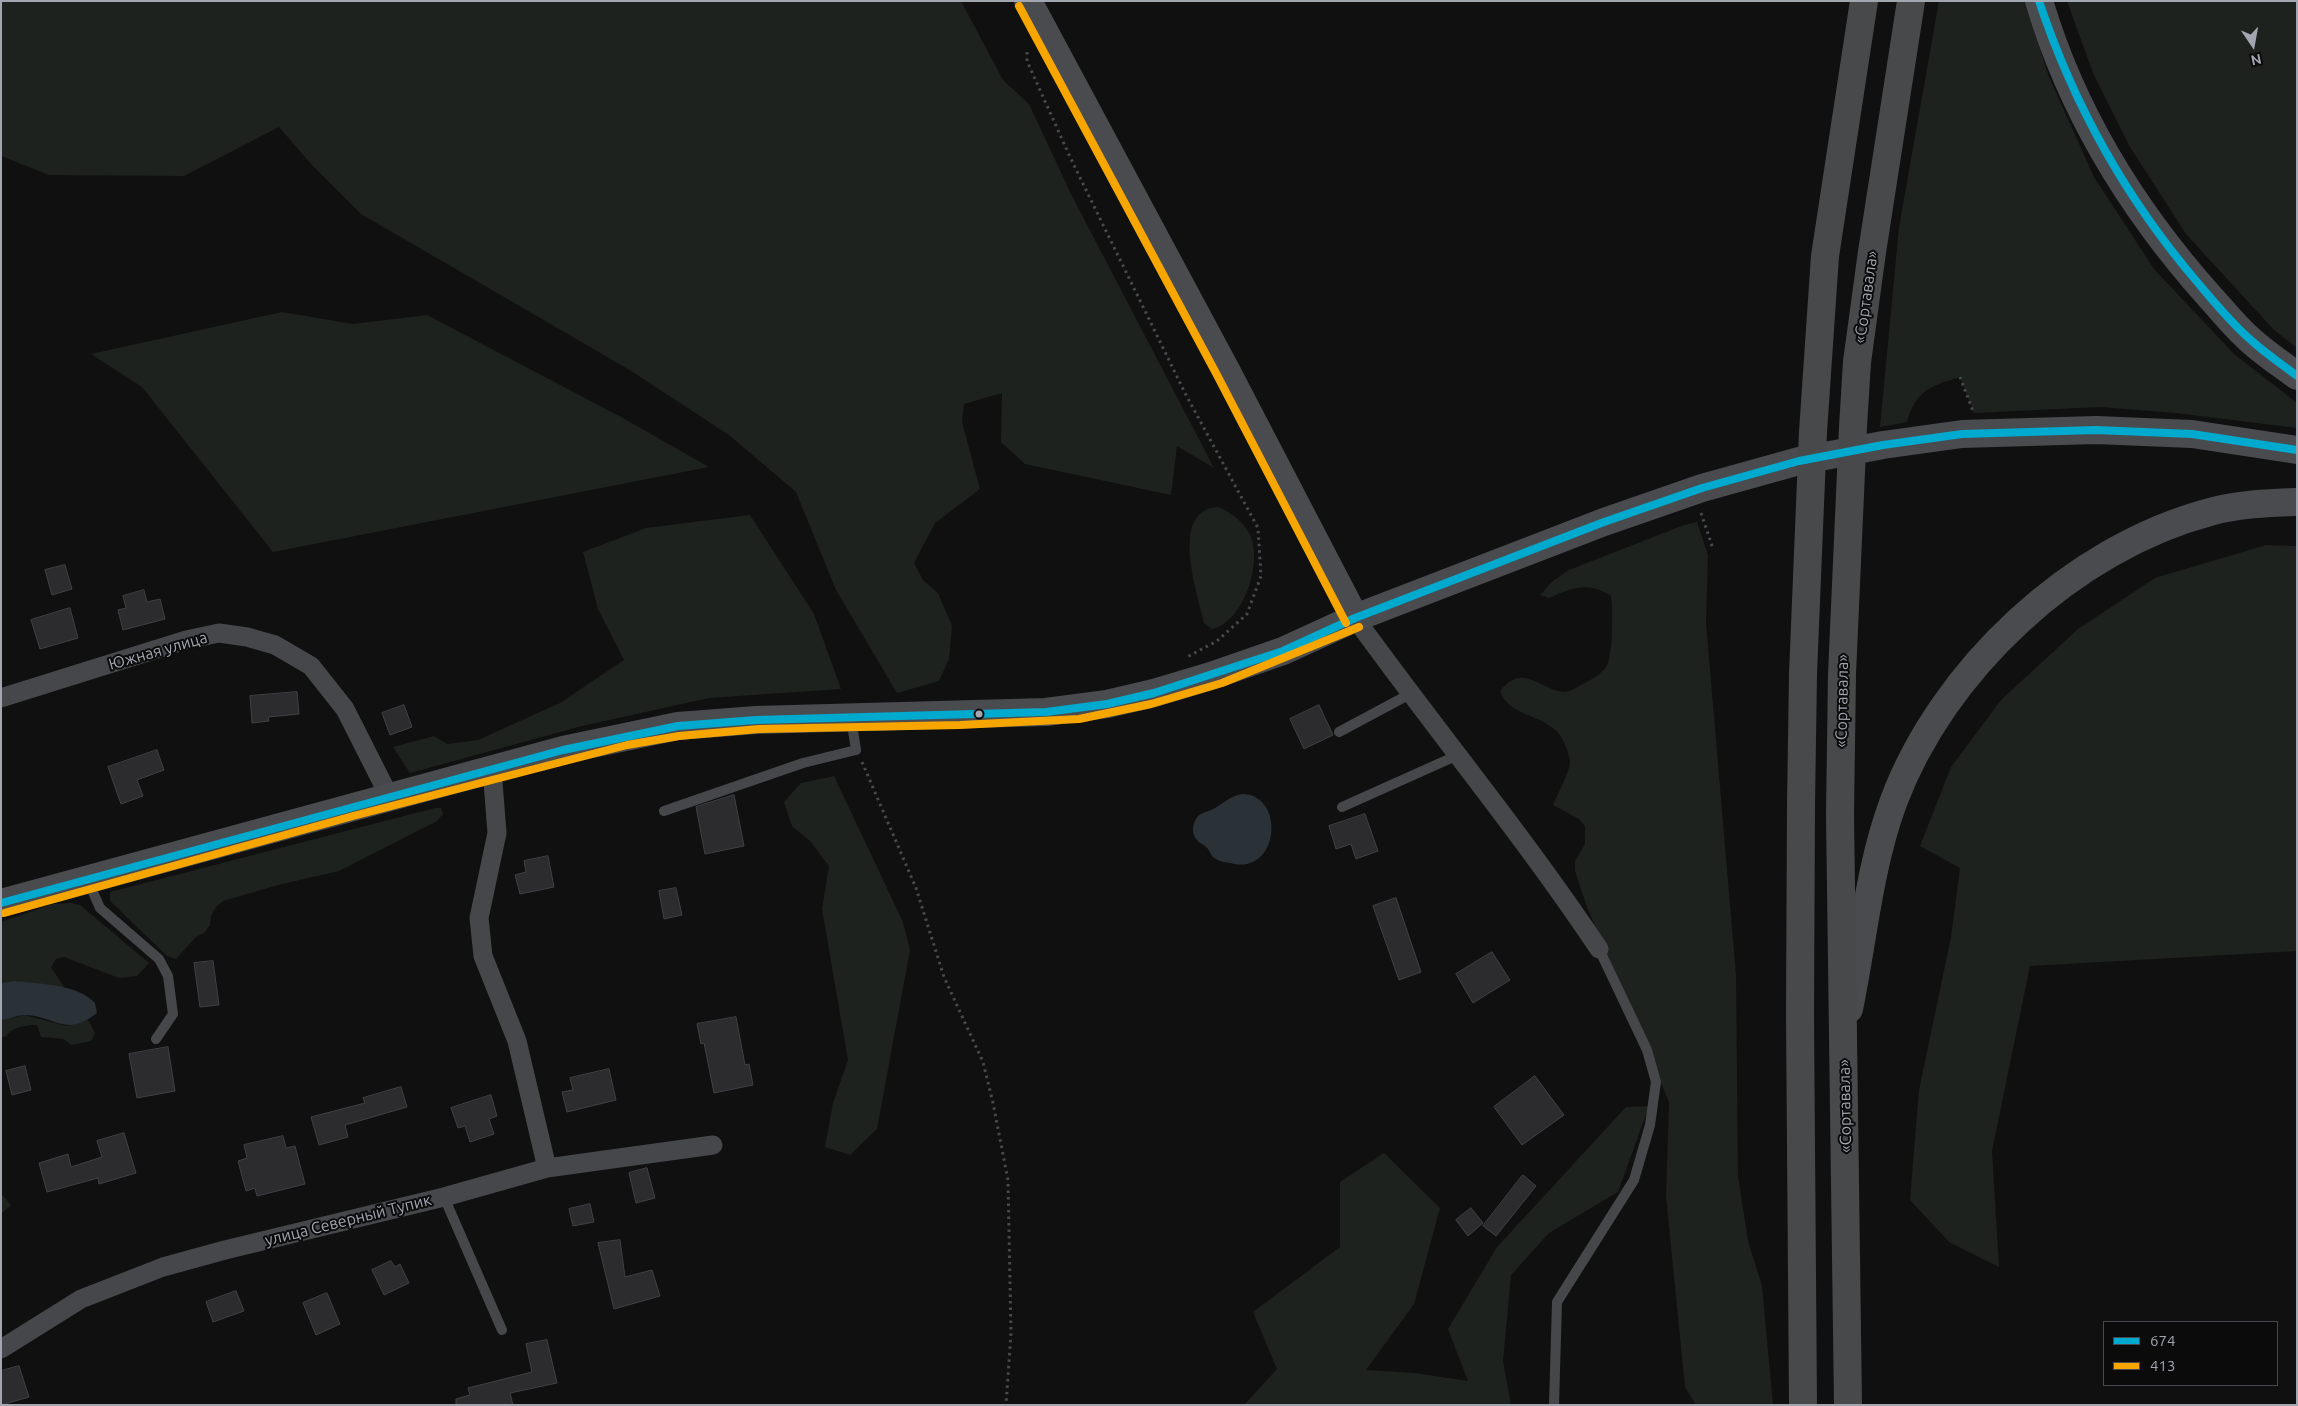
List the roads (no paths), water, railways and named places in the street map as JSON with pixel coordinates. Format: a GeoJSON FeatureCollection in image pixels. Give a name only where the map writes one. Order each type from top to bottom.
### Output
{"type":"FeatureCollection","features":[{"type":"Feature","properties":{"kind":"highway"},"geometry":{"type":"LineString","coordinates":[[1803,1405],[1801,814],[1803,674],[1813,432],[1825,256],[1864,1]]}},
{"type":"Feature","properties":{"kind":"highway","name":"«Сортавала»"},"geometry":{"type":"LineString","coordinates":[[1848,1405],[1840,814],[1842,674],[1856,381],[1873,243],[1911,1]]}},
{"type":"Feature","properties":{"kind":"main road"},"geometry":{"type":"LineString","coordinates":[[1028,1],[1221,361],[1355,618]]}},
{"type":"Feature","properties":{"kind":"main road"},"geometry":{"type":"LineString","coordinates":[[2039,1],[2051,42],[2080,107],[2120,178],[2175,257],[2246,336],[2297,376]]}},
{"type":"Feature","properties":{"kind":"main road"},"geometry":{"type":"LineString","coordinates":[[1,903],[492,769],[604,740],[678,726],[756,720],[1046,712],[1106,704],[1220,673],[1283,651],[1355,618],[1604,522],[1698,489],[1798,461],[1883,445],[1971,434],[2096,430],[2192,434],[2297,450]]}},
{"type":"Feature","properties":{"kind":"main road"},"geometry":{"type":"LineString","coordinates":[[1844,1030],[1879,846],[1894,802],[1918,745],[1967,675],[2019,619],[2078,575],[2118,549],[2163,528],[2211,511],[2297,502]]}},
{"type":"Feature","properties":{"kind":"street"},"geometry":{"type":"LineString","coordinates":[[1355,618],[1410,694],[1553,879],[1599,949]]}},
{"type":"Feature","properties":{"kind":"street","name":"Южная улица"},"geometry":{"type":"LineString","coordinates":[[1,698],[186,640],[219,633],[247,637],[275,646],[310,666],[345,709],[389,796]]}},
{"type":"Feature","properties":{"kind":"street"},"geometry":{"type":"LineString","coordinates":[[492,769],[497,833],[479,918],[483,956],[517,1040],[547,1168]]}},
{"type":"Feature","properties":{"kind":"street","name":"улица Северный Тупик"},"geometry":{"type":"LineString","coordinates":[[1,1349],[81,1300],[163,1267],[225,1250],[444,1197],[547,1168],[713,1145]]}},
{"type":"Feature","properties":{"kind":"lane"},"geometry":{"type":"LineString","coordinates":[[1339,732],[1410,694]]}},
{"type":"Feature","properties":{"kind":"lane"},"geometry":{"type":"LineString","coordinates":[[664,811],[803,763],[856,750],[851,718]]}},
{"type":"Feature","properties":{"kind":"lane"},"geometry":{"type":"LineString","coordinates":[[1342,807],[1458,755]]}},
{"type":"Feature","properties":{"kind":"lane"},"geometry":{"type":"LineString","coordinates":[[88,880],[100,908],[159,958],[168,976],[173,1014],[156,1039]]}},
{"type":"Feature","properties":{"kind":"lane"},"geometry":{"type":"LineString","coordinates":[[1554,1405],[1557,1302],[1634,1180],[1650,1125],[1656,1082],[1647,1050],[1599,949]]}},
{"type":"Feature","properties":{"kind":"lane"},"geometry":{"type":"LineString","coordinates":[[444,1197],[502,1330]]}}]}
